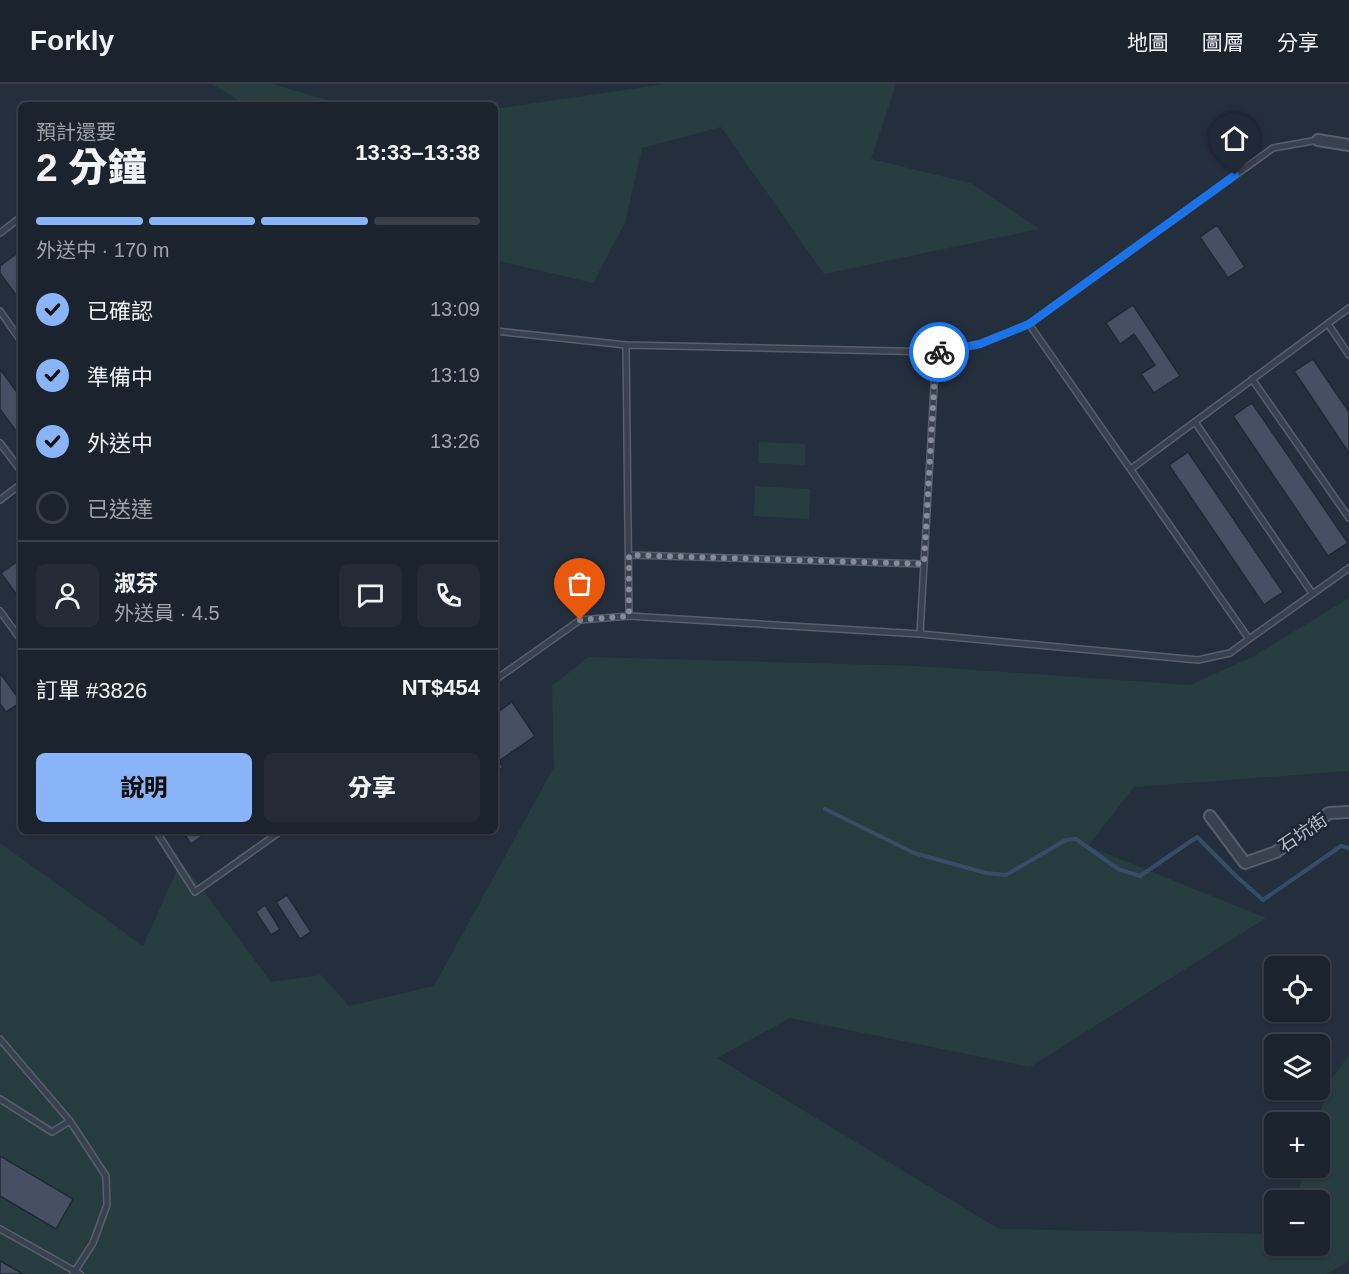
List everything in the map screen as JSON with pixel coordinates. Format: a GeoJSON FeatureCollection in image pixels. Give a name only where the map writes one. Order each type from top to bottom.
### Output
{"type":"FeatureCollection","features":[{"type":"Feature","properties":{"kind":"street"},"geometry":{"type":"LineString","coordinates":[[1318,140],[1349,145]]}},
{"type":"Feature","properties":{"kind":"street","name":"石坑街"},"geometry":{"type":"LineString","coordinates":[[1210,816],[1245,863],[1276,852],[1329,813],[1349,812]]}},
{"type":"Feature","properties":{"kind":"lane"},"geometry":{"type":"LineString","coordinates":[[498,332],[626,345],[936,352],[980,344],[1029,324],[1273,148],[1318,140]]}},
{"type":"Feature","properties":{"kind":"lane"},"geometry":{"type":"LineString","coordinates":[[0,233],[18,219]]}},
{"type":"Feature","properties":{"kind":"lane"},"geometry":{"type":"LineString","coordinates":[[1131,469],[1349,308]]}},
{"type":"Feature","properties":{"kind":"lane"},"geometry":{"type":"LineString","coordinates":[[0,311],[18,336]]}},
{"type":"Feature","properties":{"kind":"lane"},"geometry":{"type":"LineString","coordinates":[[1029,324],[1249,639]]}},
{"type":"Feature","properties":{"kind":"lane"},"geometry":{"type":"LineString","coordinates":[[1328,324],[1349,355]]}},
{"type":"Feature","properties":{"kind":"lane"},"geometry":{"type":"LineString","coordinates":[[626,345],[629,616]]}},
{"type":"Feature","properties":{"kind":"lane"},"geometry":{"type":"LineString","coordinates":[[920,634],[936,352]]}},
{"type":"Feature","properties":{"kind":"lane"},"geometry":{"type":"LineString","coordinates":[[1252,379],[1349,518]]}},
{"type":"Feature","properties":{"kind":"lane"},"geometry":{"type":"LineString","coordinates":[[1195,422],[1312,593]]}},
{"type":"Feature","properties":{"kind":"lane"},"geometry":{"type":"LineString","coordinates":[[0,443],[18,467]]}},
{"type":"Feature","properties":{"kind":"lane"},"geometry":{"type":"LineString","coordinates":[[0,500],[18,485]]}},
{"type":"Feature","properties":{"kind":"lane"},"geometry":{"type":"LineString","coordinates":[[629,555],[924,564]]}},
{"type":"Feature","properties":{"kind":"lane"},"geometry":{"type":"LineString","coordinates":[[498,678],[580,620],[629,616],[920,634],[1198,660],[1230,653],[1349,568]]}},
{"type":"Feature","properties":{"kind":"lane"},"geometry":{"type":"LineString","coordinates":[[0,611],[18,636]]}},
{"type":"Feature","properties":{"kind":"lane"},"geometry":{"type":"LineString","coordinates":[[158,834],[195,892],[275,834]]}},
{"type":"Feature","properties":{"kind":"lane"},"geometry":{"type":"LineString","coordinates":[[0,1039],[70,1121],[106,1176],[107,1205],[93,1243],[76,1273],[0,1228]]}},
{"type":"Feature","properties":{"kind":"lane"},"geometry":{"type":"LineString","coordinates":[[0,1099],[52,1132],[70,1121]]}},
{"type":"Feature","properties":{"kind":"green space"},"geometry":{"type":"Polygon","coordinates":[[[212,84],[272,84],[334,102],[241,102],[212,84]]]}},
{"type":"Feature","properties":{"kind":"green space"},"geometry":{"type":"Polygon","coordinates":[[[666,84],[896,84],[871,159],[970,183],[1039,229],[824,274],[721,127],[642,148],[625,223],[593,283],[498,261],[498,109],[666,84]]]}},
{"type":"Feature","properties":{"kind":"green space"},"geometry":{"type":"Polygon","coordinates":[[[759,442],[805,444],[805,465],[758,463],[759,442]]]}},
{"type":"Feature","properties":{"kind":"green space"},"geometry":{"type":"Polygon","coordinates":[[[755,486],[810,489],[809,519],[754,516],[755,486]]]}},
{"type":"Feature","properties":{"kind":"green space"},"geometry":{"type":"Polygon","coordinates":[[[1349,598],[1349,771],[1134,787],[1088,846],[1266,918],[1030,1067],[790,1018],[717,1058],[999,1229],[1264,1234],[1264,1256],[1330,1256],[1330,1190],[1299,1190],[1302,1178],[1330,1178],[1330,1112],[1321,1112],[1324,1100],[1330,1100],[1330,1081],[1349,1055],[1349,1261],[1327,1274],[0,1274],[0,843],[143,946],[181,861],[271,982],[321,975],[349,1006],[434,986],[554,767],[552,686],[588,657],[918,666],[1190,685],[1254,656],[1349,598]]]}},
{"type":"Feature","properties":{"kind":"building"},"geometry":{"type":"Polygon","coordinates":[[[1217,225],[1245,267],[1228,278],[1200,237],[1217,225]]]}},
{"type":"Feature","properties":{"kind":"building"},"geometry":{"type":"Polygon","coordinates":[[[16,254],[18,257],[18,298],[0,273],[0,266],[16,254]]]}},
{"type":"Feature","properties":{"kind":"building"},"geometry":{"type":"Polygon","coordinates":[[[1133,305],[1180,376],[1154,393],[1141,374],[1155,365],[1134,334],[1120,344],[1106,323],[1133,305]]]}},
{"type":"Feature","properties":{"kind":"building"},"geometry":{"type":"Polygon","coordinates":[[[1313,359],[1349,412],[1349,453],[1294,371],[1313,359]]]}},
{"type":"Feature","properties":{"kind":"building"},"geometry":{"type":"Polygon","coordinates":[[[0,369],[18,394],[18,434],[0,409],[0,369]]]}},
{"type":"Feature","properties":{"kind":"building"},"geometry":{"type":"Polygon","coordinates":[[[1252,403],[1348,543],[1328,556],[1233,416],[1252,403]]]}},
{"type":"Feature","properties":{"kind":"building"},"geometry":{"type":"Polygon","coordinates":[[[1188,452],[1283,592],[1264,605],[1169,465],[1188,452]]]}},
{"type":"Feature","properties":{"kind":"building"},"geometry":{"type":"Polygon","coordinates":[[[18,561],[18,597],[1,573],[18,561]]]}},
{"type":"Feature","properties":{"kind":"building"},"geometry":{"type":"Polygon","coordinates":[[[0,673],[18,698],[18,704],[6,712],[0,704],[0,673]]]}},
{"type":"Feature","properties":{"kind":"building"},"geometry":{"type":"Polygon","coordinates":[[[512,702],[535,736],[499,761],[503,767],[498,771],[498,712],[512,702]]]}},
{"type":"Feature","properties":{"kind":"building"},"geometry":{"type":"Polygon","coordinates":[[[184,834],[205,834],[191,844],[184,834]]]}},
{"type":"Feature","properties":{"kind":"building"},"geometry":{"type":"Polygon","coordinates":[[[287,895],[311,932],[300,939],[276,902],[287,895]]]}},
{"type":"Feature","properties":{"kind":"building"},"geometry":{"type":"Polygon","coordinates":[[[265,905],[280,929],[271,935],[256,912],[265,905]]]}},
{"type":"Feature","properties":{"kind":"building"},"geometry":{"type":"Polygon","coordinates":[[[0,1156],[73,1199],[56,1229],[0,1196],[0,1156]]]}},
{"type":"Feature","properties":{"kind":"building"},"geometry":{"type":"Polygon","coordinates":[[[0,1261],[23,1274],[0,1274],[0,1261]]]}},
{"type":"Feature","properties":{"kind":"waterway"},"geometry":{"type":"LineString","coordinates":[[825,809],[914,853],[986,873],[1006,875],[1066,840],[1076,839],[1118,869],[1140,876],[1197,837],[1263,900],[1341,846],[1349,848]]}},
{"type":"Feature","properties":{"kind":"way so far"},"geometry":{"type":"LineString","coordinates":[[580,620],[629,616],[629,555],[924,564],[936,352],[939,352]]}},
{"type":"Feature","properties":{"kind":"route"},"geometry":{"type":"LineString","coordinates":[[939,352],[980,344],[1029,324],[1235,175]]}}]}
